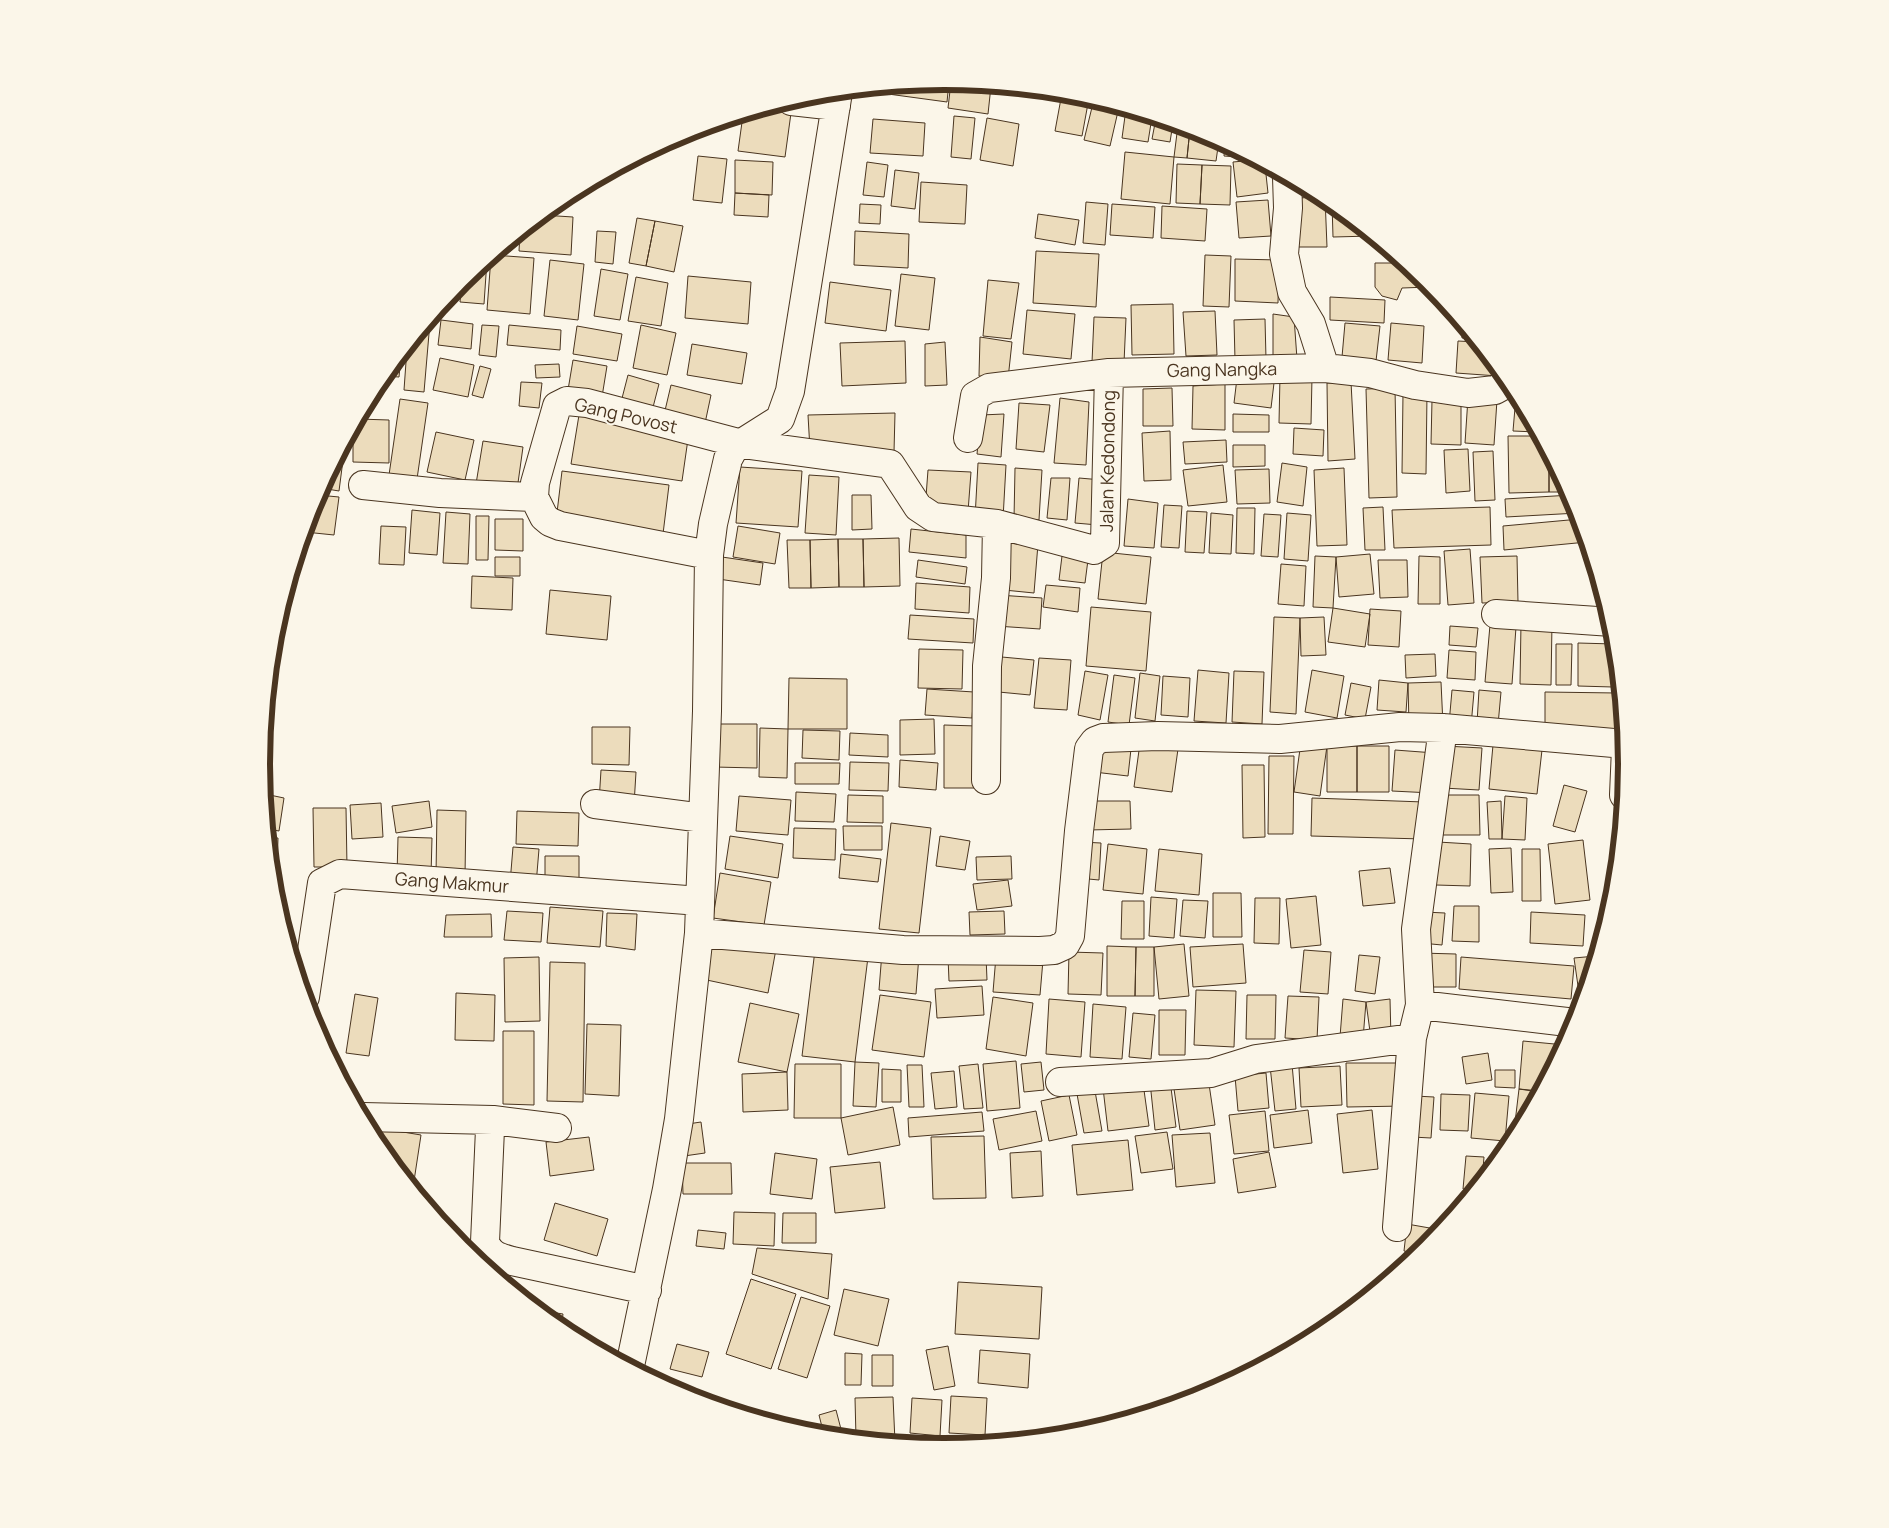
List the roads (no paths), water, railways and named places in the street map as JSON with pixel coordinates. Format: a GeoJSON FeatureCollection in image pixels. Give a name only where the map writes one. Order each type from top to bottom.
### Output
{"type":"FeatureCollection","features":[{"type":"Feature","properties":{"kind":"street"},"geometry":{"type":"LineString","coordinates":[[631,1360],[667,1189],[679,1119],[699,933],[707,711],[709,555],[716,509],[728,459],[734,448],[780,419],[790,391],[837,99]]}},
{"type":"Feature","properties":{"kind":"street"},"geometry":{"type":"LineString","coordinates":[[1287,183],[1288,208],[1284,254],[1292,292],[1311,324],[1325,368]]}},
{"type":"Feature","properties":{"kind":"street","name":"Gang Nangka"},"geometry":{"type":"LineString","coordinates":[[968,438],[975,396],[989,388],[1109,373],[1325,368],[1370,373],[1415,385],[1468,393],[1495,390],[1502,386]]}},
{"type":"Feature","properties":{"kind":"street","name":"Jalan Kedondong"},"geometry":{"type":"LineString","coordinates":[[742,444],[890,464],[918,507],[933,517],[997,524],[1094,550],[1105,543],[1109,373]]}},
{"type":"Feature","properties":{"kind":"street","name":"Gang Povost"},"geometry":{"type":"LineString","coordinates":[[534,497],[535,483],[557,406],[567,401],[587,403],[742,444]]}},
{"type":"Feature","properties":{"kind":"street"},"geometry":{"type":"LineString","coordinates":[[362,485],[440,493],[534,497],[544,518],[560,526],[709,555]]}},
{"type":"Feature","properties":{"kind":"street"},"geometry":{"type":"LineString","coordinates":[[986,780],[987,666],[996,578],[997,524]]}},
{"type":"Feature","properties":{"kind":"street"},"geometry":{"type":"LineString","coordinates":[[1496,614],[1603,621]]}},
{"type":"Feature","properties":{"kind":"street"},"geometry":{"type":"LineString","coordinates":[[699,933],[903,950],[1040,951],[1054,950],[1065,945],[1070,936],[1079,831],[1089,749],[1095,741],[1103,738],[1158,736],[1280,739],[1400,727],[1443,728],[1618,743]]}},
{"type":"Feature","properties":{"kind":"street"},"geometry":{"type":"LineString","coordinates":[[1397,1226],[1412,1038],[1420,1005],[1416,929],[1443,728]]}},
{"type":"Feature","properties":{"kind":"street"},"geometry":{"type":"LineString","coordinates":[[595,804],[703,818]]}},
{"type":"Feature","properties":{"kind":"street","name":"Gang Makmur"},"geometry":{"type":"LineString","coordinates":[[306,980],[322,883],[340,874],[700,901]]}},
{"type":"Feature","properties":{"kind":"street"},"geometry":{"type":"LineString","coordinates":[[1420,1005],[1567,1022]]}},
{"type":"Feature","properties":{"kind":"street"},"geometry":{"type":"LineString","coordinates":[[1060,1082],[1211,1073],[1256,1059],[1412,1038]]}},
{"type":"Feature","properties":{"kind":"street"},"geometry":{"type":"LineString","coordinates":[[372,1118],[493,1120],[557,1128]]}},
{"type":"Feature","properties":{"kind":"street"},"geometry":{"type":"LineString","coordinates":[[493,1120],[490,1129],[485,1242],[489,1251],[497,1256],[512,1260],[647,1290]]}}]}
